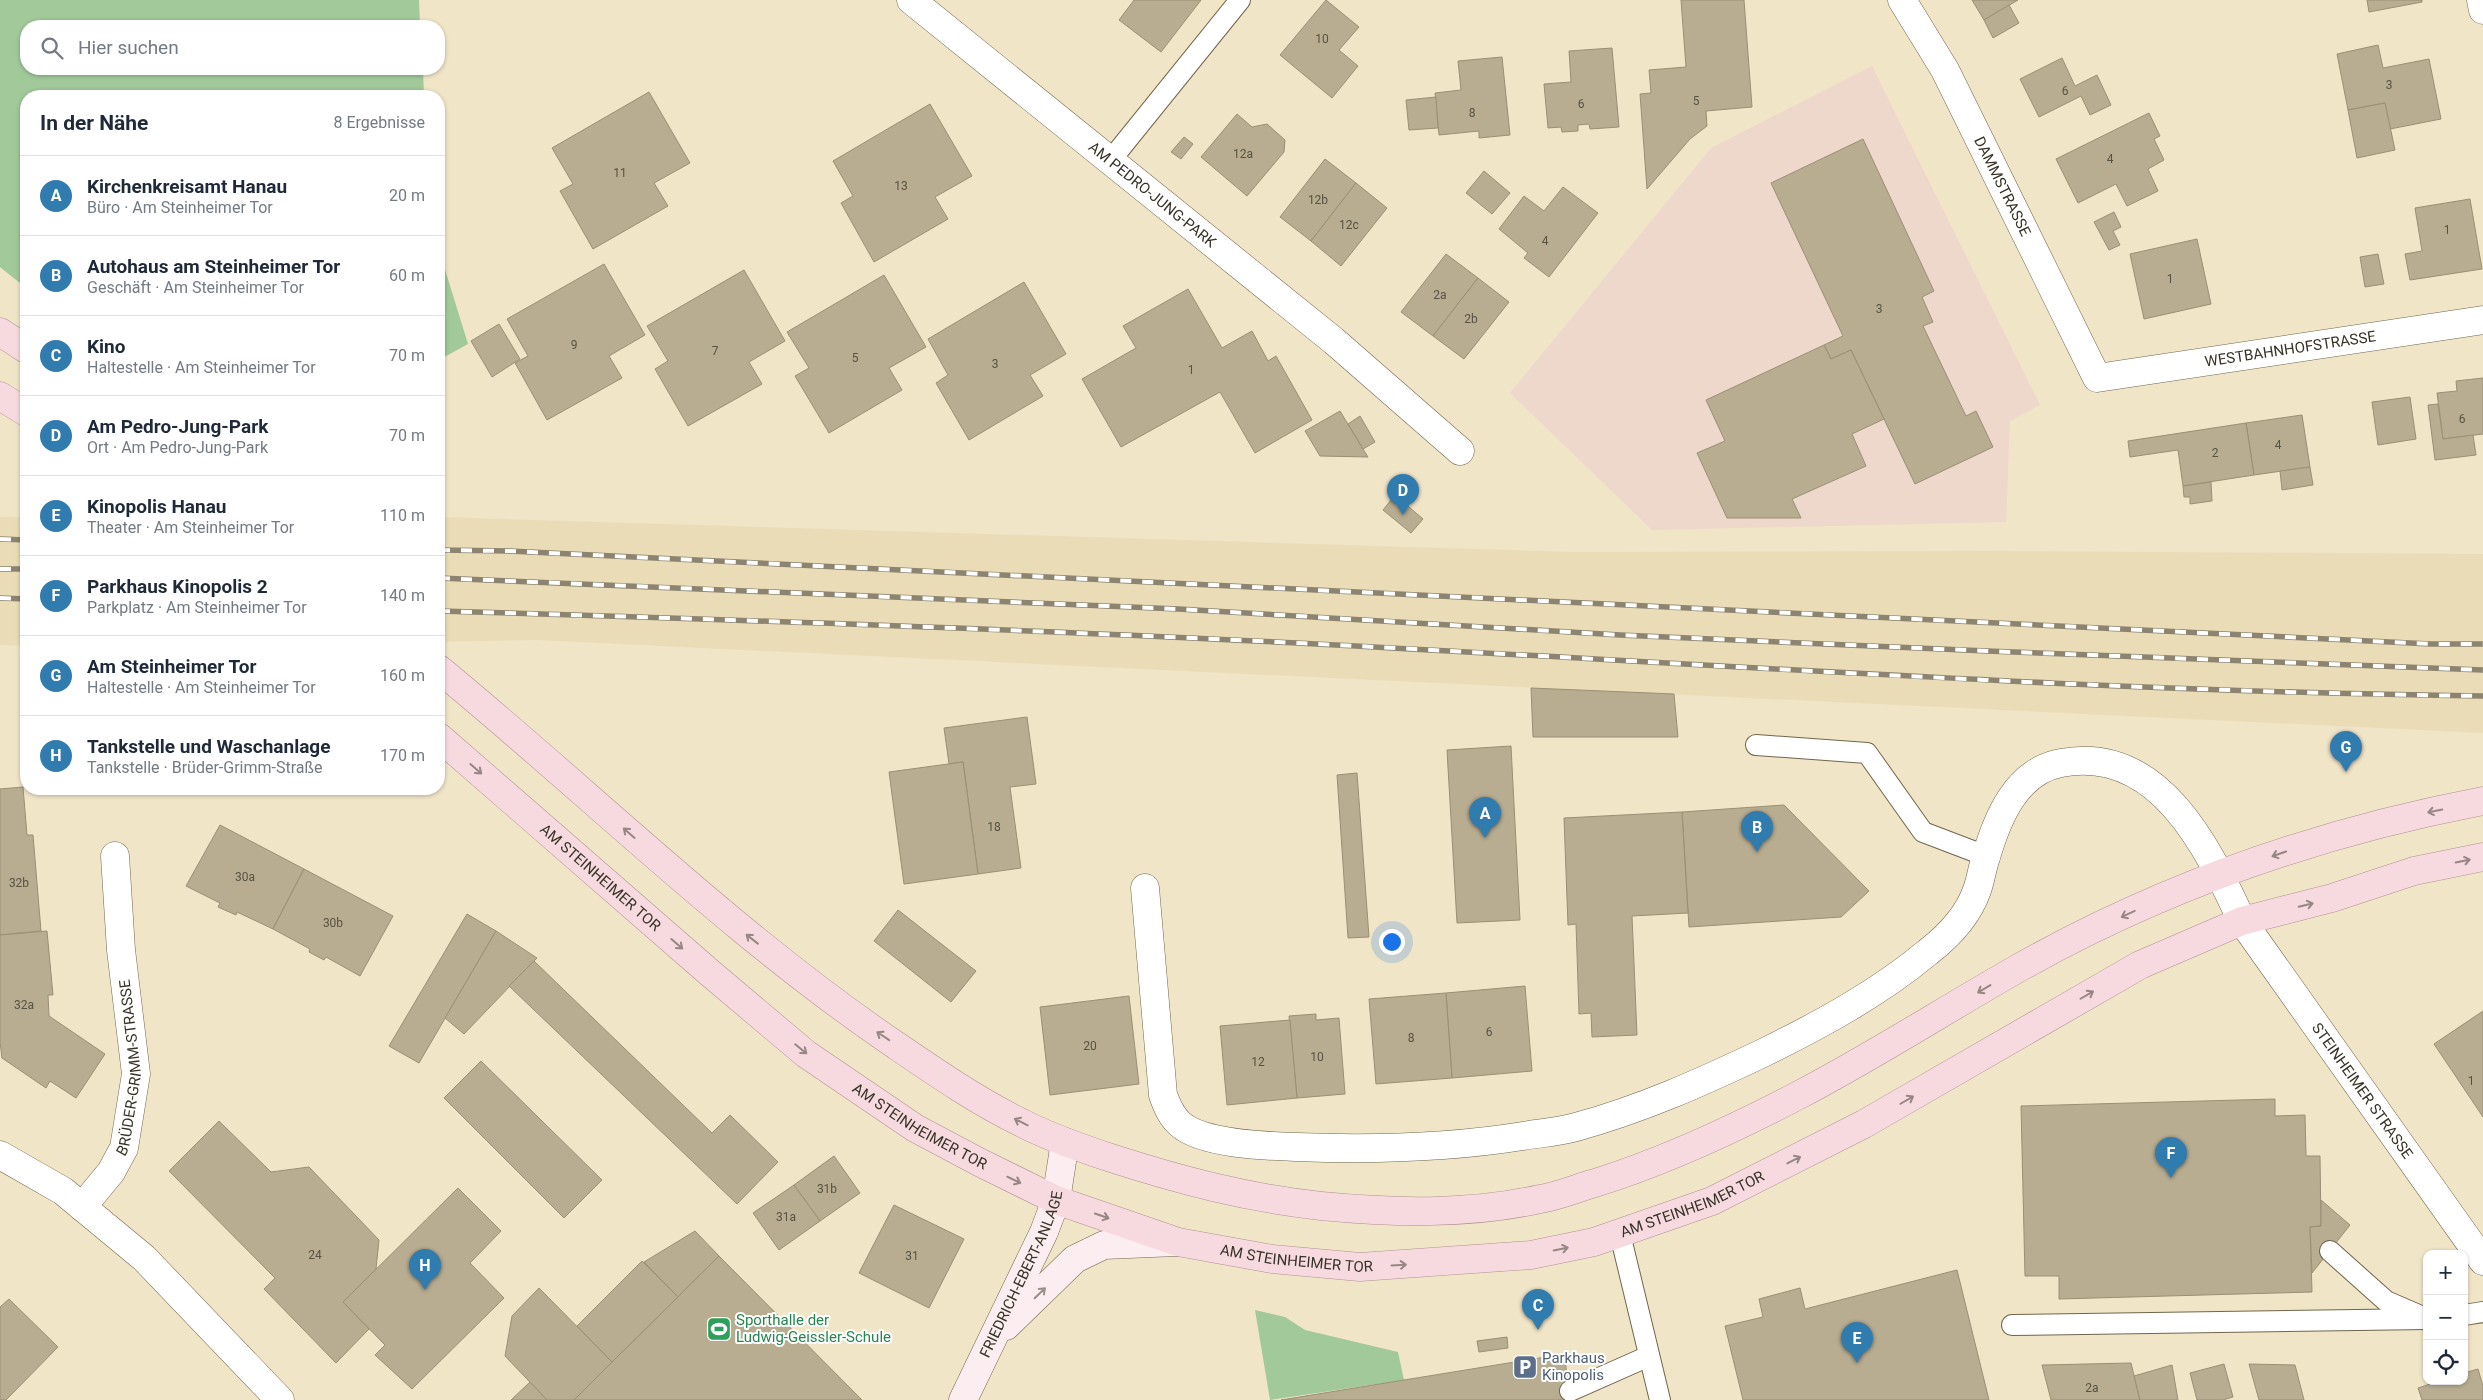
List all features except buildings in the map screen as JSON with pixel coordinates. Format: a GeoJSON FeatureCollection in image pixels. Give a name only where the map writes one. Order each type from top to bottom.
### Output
{"type":"FeatureCollection","features":[{"type":"Feature","properties":{"kind":"main road"},"geometry":{"type":"LineString","coordinates":[[0,332],[20,345]]}},
{"type":"Feature","properties":{"kind":"main road"},"geometry":{"type":"LineString","coordinates":[[0,396],[20,408]]}},
{"type":"Feature","properties":{"kind":"main road"},"geometry":{"type":"LineString","coordinates":[[445,674],[743,932],[844,1010],[946,1080],[1020,1123],[1065,1142],[1172,1178],[1270,1200],[1372,1211],[1457,1211],[1542,1199],[1636,1170],[1731,1131],[1857,1064],[2019,968],[2084,934],[2220,873],[2315,841],[2384,822],[2483,801]]}},
{"type":"Feature","properties":{"kind":"main road","name":"AM STEINHEIMER TOR"},"geometry":{"type":"LineString","coordinates":[[445,741],[710,973],[806,1054],[915,1128],[978,1162],[1056,1200],[1178,1242],[1272,1259],[1360,1267],[1531,1255],[1594,1242],[1620,1234],[1720,1197],[1864,1124],[2140,965],[2242,921],[2332,898],[2414,872],[2483,857]]}},
{"type":"Feature","properties":{"kind":"main road","name":"FRIEDRICH-EBERT-ANLAGE"},"geometry":{"type":"LineString","coordinates":[[962,1400],[1044,1232],[1056,1200],[1065,1142]]}},
{"type":"Feature","properties":{"kind":"main road"},"geometry":{"type":"LineString","coordinates":[[992,1339],[1075,1259],[1104,1245],[1178,1242]]}},
{"type":"Feature","properties":{"kind":"street","name":"AM PEDRO-JUNG-PARK"},"geometry":{"type":"LineString","coordinates":[[911,0],[1334,341],[1460,451]]}},
{"type":"Feature","properties":{"kind":"street","name":"DAMMSTRASSE"},"geometry":{"type":"LineString","coordinates":[[1902,0],[1945,70],[2097,378]]}},
{"type":"Feature","properties":{"kind":"street"},"geometry":{"type":"LineString","coordinates":[[2481,0],[2483,10]]}},
{"type":"Feature","properties":{"kind":"street","name":"WESTBAHNHOFSTRASSE"},"geometry":{"type":"LineString","coordinates":[[2097,378],[2483,320]]}},
{"type":"Feature","properties":{"kind":"street"},"geometry":{"type":"LineString","coordinates":[[1145,888],[1163,1095],[1178,1122],[1187,1129],[1212,1137],[1252,1145],[1350,1149],[1429,1147],[1573,1128],[1646,1106],[1708,1080],[1794,1038],[1884,986],[1946,938],[1968,910],[1978,890],[1986,856],[2007,803],[2021,784],[2057,763],[2080,761],[2115,765],[2144,780],[2169,799],[2187,820],[2220,873],[2242,921]]}},
{"type":"Feature","properties":{"kind":"street","name":"BRÜDER-GRIMM-STRASSE"},"geometry":{"type":"LineString","coordinates":[[82,1208],[111,1172],[124,1148],[136,1074],[121,950],[115,856]]}},
{"type":"Feature","properties":{"kind":"street","name":"STEINHEIMER STRASSE"},"geometry":{"type":"LineString","coordinates":[[2242,921],[2483,1261]]}},
{"type":"Feature","properties":{"kind":"street"},"geometry":{"type":"LineString","coordinates":[[0,1155],[63,1191],[144,1258],[280,1400]]}},
{"type":"Feature","properties":{"kind":"lane"},"geometry":{"type":"LineString","coordinates":[[1110,161],[1240,0]]}},
{"type":"Feature","properties":{"kind":"lane"},"geometry":{"type":"LineString","coordinates":[[1756,745],[1866,753],[1923,832],[1986,856]]}},
{"type":"Feature","properties":{"kind":"lane"},"geometry":{"type":"LineString","coordinates":[[1620,1234],[1660,1400]]}},
{"type":"Feature","properties":{"kind":"lane"},"geometry":{"type":"LineString","coordinates":[[2330,1251],[2386,1301],[2423,1317]]}},
{"type":"Feature","properties":{"kind":"lane"},"geometry":{"type":"LineString","coordinates":[[2468,1314],[2483,1312]]}},
{"type":"Feature","properties":{"kind":"lane"},"geometry":{"type":"LineString","coordinates":[[2012,1324],[2423,1319]]}},
{"type":"Feature","properties":{"kind":"lane"},"geometry":{"type":"LineString","coordinates":[[1570,1391],[1649,1356]]}},
{"type":"Feature","properties":{"kind":"shaded area"},"geometry":{"type":"Polygon","coordinates":[[[1872,66],[2040,405],[2010,421],[2006,522],[1652,530],[1510,393],[1711,148],[1872,66]]]}},
{"type":"Feature","properties":{"kind":"shaded area"},"geometry":{"type":"Polygon","coordinates":[[[0,517],[20,517],[20,646],[0,645],[0,517]]]}},
{"type":"Feature","properties":{"kind":"shaded area"},"geometry":{"type":"Polygon","coordinates":[[[445,517],[1572,552],[1990,551],[2483,554],[2483,733],[536,640],[445,642],[445,517]]]}},
{"type":"Feature","properties":{"kind":"green space"},"geometry":{"type":"Polygon","coordinates":[[[0,0],[419,0],[420,20],[20,20],[20,75],[423,75],[424,90],[20,90],[20,283],[0,267],[0,0]]]}},
{"type":"Feature","properties":{"kind":"green space"},"geometry":{"type":"Polygon","coordinates":[[[445,269],[468,344],[445,357],[445,269]]]}},
{"type":"Feature","properties":{"kind":"green space"},"geometry":{"type":"Polygon","coordinates":[[[1255,1310],[1285,1317],[1305,1330],[1398,1352],[1404,1380],[1270,1400],[1255,1310]]]}},
{"type":"Feature","properties":{"kind":"railway"},"geometry":{"type":"LineString","coordinates":[[0,539],[20,540]]}},
{"type":"Feature","properties":{"kind":"railway"},"geometry":{"type":"LineString","coordinates":[[445,550],[509,551],[2431,644],[2483,644]]}},
{"type":"Feature","properties":{"kind":"railway"},"geometry":{"type":"LineString","coordinates":[[0,569],[20,569]]}},
{"type":"Feature","properties":{"kind":"railway"},"geometry":{"type":"LineString","coordinates":[[445,578],[1178,609],[1620,635],[2483,670]]}},
{"type":"Feature","properties":{"kind":"railway"},"geometry":{"type":"LineString","coordinates":[[0,598],[20,599]]}},
{"type":"Feature","properties":{"kind":"railway"},"geometry":{"type":"LineString","coordinates":[[445,611],[986,629],[1333,645],[1990,680],[2318,693],[2483,696]]}},
{"type":"Feature","properties":{"kind":"place","name":"Am Pedro-Jung-Park"},"geometry":{"type":"Point","coordinates":[1403,515]}},
{"type":"Feature","properties":{"kind":"place","name":"Am Steinheimer Tor"},"geometry":{"type":"Point","coordinates":[2346,772]}},
{"type":"Feature","properties":{"kind":"place","name":"Kirchenkreisamt Hanau"},"geometry":{"type":"Point","coordinates":[1485,838]}},
{"type":"Feature","properties":{"kind":"place","name":"Autohaus am Steinheimer Tor"},"geometry":{"type":"Point","coordinates":[1757,852]}},
{"type":"Feature","properties":{"kind":"place","name":"Parkhaus Kinopolis 2"},"geometry":{"type":"Point","coordinates":[2171,1178]}},
{"type":"Feature","properties":{"kind":"place","name":"Tankstelle und Waschanlage"},"geometry":{"type":"Point","coordinates":[425,1290]}},
{"type":"Feature","properties":{"kind":"place","name":"Sporthalle der Ludwig-Geissler-Schule"},"geometry":{"type":"Point","coordinates":[719,1329]}},
{"type":"Feature","properties":{"kind":"place","name":"Kino"},"geometry":{"type":"Point","coordinates":[1538,1330]}},
{"type":"Feature","properties":{"kind":"place","name":"Kinopolis Hanau"},"geometry":{"type":"Point","coordinates":[1857,1363]}},
{"type":"Feature","properties":{"kind":"place","name":"Parkhaus Kinopolis"},"geometry":{"type":"Point","coordinates":[1525,1367]}}]}
